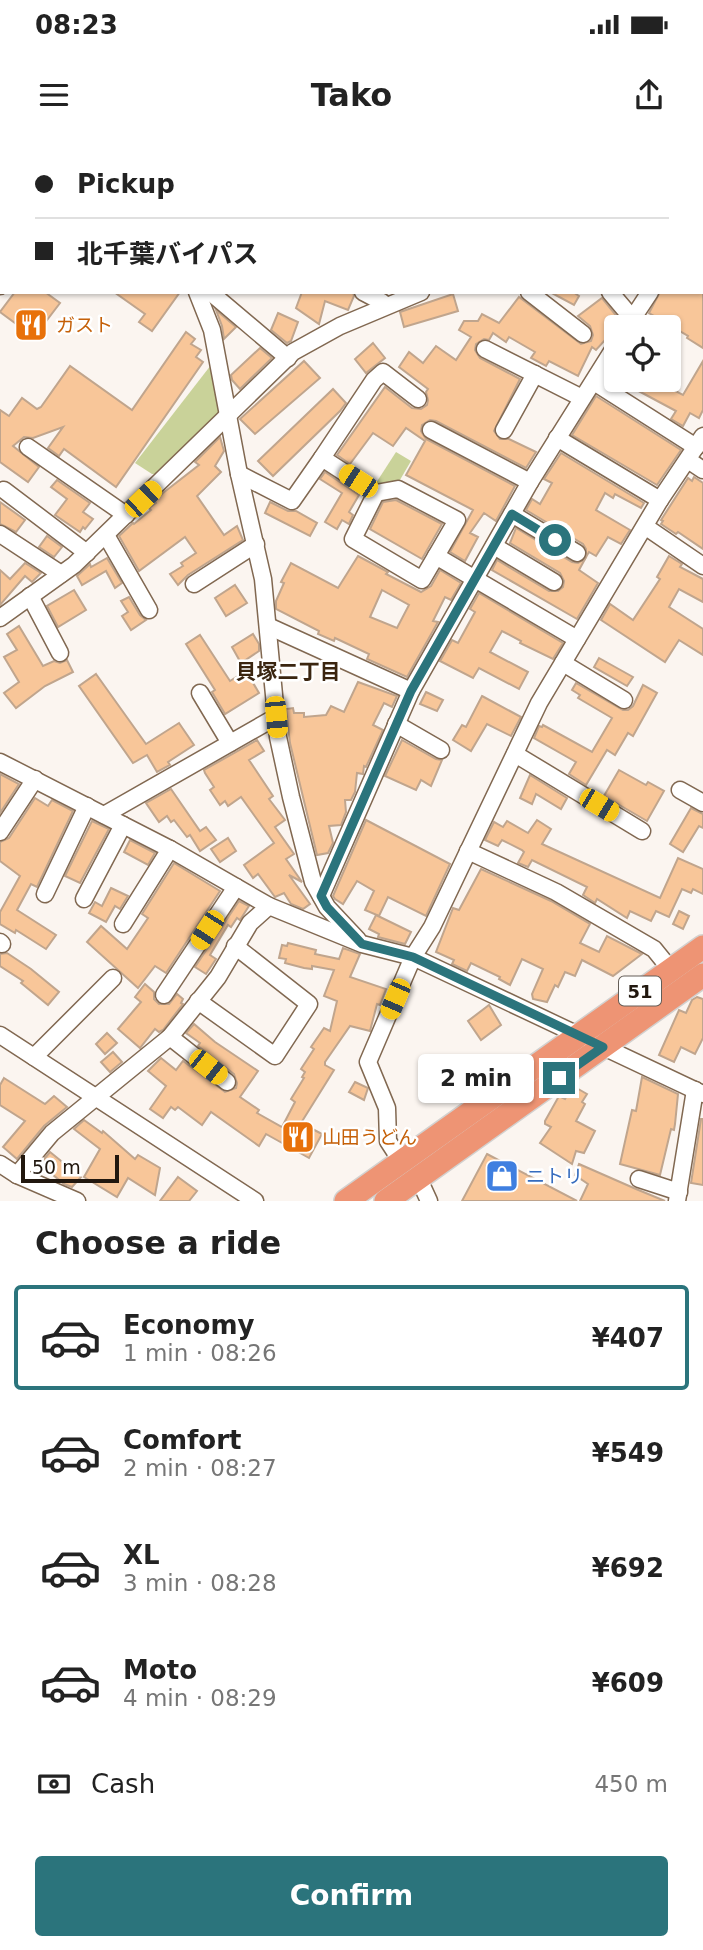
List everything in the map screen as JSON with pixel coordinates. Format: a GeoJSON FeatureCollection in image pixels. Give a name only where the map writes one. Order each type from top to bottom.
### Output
{"type":"FeatureCollection","features":[{"type":"Feature","properties":{"kind":"highway","name":"51"},"geometry":{"type":"LineString","coordinates":[[346,1201],[703,947]]}},
{"type":"Feature","properties":{"kind":"highway","name":"51"},"geometry":{"type":"LineString","coordinates":[[386,1201],[703,975]]}},
{"type":"Feature","properties":{"kind":"street"},"geometry":{"type":"LineString","coordinates":[[198,294],[212,331],[239,474],[263,579],[276,717],[290,797],[313,882],[327,907],[362,944]]}},
{"type":"Feature","properties":{"kind":"street"},"geometry":{"type":"LineString","coordinates":[[212,294],[288,358]]}},
{"type":"Feature","properties":{"kind":"street"},"geometry":{"type":"LineString","coordinates":[[0,618],[61,574],[106,536],[293,352],[382,301],[412,294]]}},
{"type":"Feature","properties":{"kind":"street"},"geometry":{"type":"LineString","coordinates":[[532,294],[583,334]]}},
{"type":"Feature","properties":{"kind":"street"},"geometry":{"type":"LineString","coordinates":[[611,294],[625,315]]}},
{"type":"Feature","properties":{"kind":"street"},"geometry":{"type":"LineString","coordinates":[[635,315],[649,294]]}},
{"type":"Feature","properties":{"kind":"street"},"geometry":{"type":"LineString","coordinates":[[485,349],[582,398]]}},
{"type":"Feature","properties":{"kind":"street"},"geometry":{"type":"LineString","coordinates":[[321,896],[411,691],[530,482],[604,365]]}},
{"type":"Feature","properties":{"kind":"street"},"geometry":{"type":"LineString","coordinates":[[239,474],[292,501],[374,380],[383,372],[418,399]]}},
{"type":"Feature","properties":{"kind":"street"},"geometry":{"type":"LineString","coordinates":[[504,430],[535,374]]}},
{"type":"Feature","properties":{"kind":"street"},"geometry":{"type":"LineString","coordinates":[[594,382],[696,448],[703,470]]}},
{"type":"Feature","properties":{"kind":"street"},"geometry":{"type":"LineString","coordinates":[[431,430],[530,482]]}},
{"type":"Feature","properties":{"kind":"street"},"geometry":{"type":"LineString","coordinates":[[557,438],[660,500]]}},
{"type":"Feature","properties":{"kind":"street"},"geometry":{"type":"LineString","coordinates":[[28,447],[126,515]]}},
{"type":"Feature","properties":{"kind":"street"},"geometry":{"type":"LineString","coordinates":[[401,1161],[388,1141],[387,1108],[368,1062],[413,957],[432,927],[539,703],[660,500],[696,448]]}},
{"type":"Feature","properties":{"kind":"street"},"geometry":{"type":"LineString","coordinates":[[322,458],[376,493],[398,489],[457,520],[422,580],[353,538],[376,493]]}},
{"type":"Feature","properties":{"kind":"street"},"geometry":{"type":"LineString","coordinates":[[4,490],[87,553]]}},
{"type":"Feature","properties":{"kind":"street"},"geometry":{"type":"LineString","coordinates":[[512,514],[577,553]]}},
{"type":"Feature","properties":{"kind":"street"},"geometry":{"type":"LineString","coordinates":[[646,527],[703,566]]}},
{"type":"Feature","properties":{"kind":"street"},"geometry":{"type":"LineString","coordinates":[[0,534],[61,574]]}},
{"type":"Feature","properties":{"kind":"street"},"geometry":{"type":"LineString","coordinates":[[106,536],[149,610]]}},
{"type":"Feature","properties":{"kind":"street"},"geometry":{"type":"LineString","coordinates":[[194,584],[256,544]]}},
{"type":"Feature","properties":{"kind":"street"},"geometry":{"type":"LineString","coordinates":[[494,546],[554,582]]}},
{"type":"Feature","properties":{"kind":"street"},"geometry":{"type":"LineString","coordinates":[[436,556],[577,639]]}},
{"type":"Feature","properties":{"kind":"street"},"geometry":{"type":"LineString","coordinates":[[30,596],[60,653]]}},
{"type":"Feature","properties":{"kind":"street"},"geometry":{"type":"LineString","coordinates":[[268,626],[411,691]]}},
{"type":"Feature","properties":{"kind":"street"},"geometry":{"type":"LineString","coordinates":[[563,663],[624,700]]}},
{"type":"Feature","properties":{"kind":"street"},"geometry":{"type":"LineString","coordinates":[[200,693],[230,743]]}},
{"type":"Feature","properties":{"kind":"street"},"geometry":{"type":"LineString","coordinates":[[104,815],[276,717]]}},
{"type":"Feature","properties":{"kind":"street"},"geometry":{"type":"LineString","coordinates":[[396,724],[441,750]]}},
{"type":"Feature","properties":{"kind":"street"},"geometry":{"type":"LineString","coordinates":[[515,754],[642,831]]}},
{"type":"Feature","properties":{"kind":"street"},"geometry":{"type":"LineString","coordinates":[[0,762],[170,849],[269,906],[362,944],[413,957],[701,1092],[678,1197],[639,1179]]}},
{"type":"Feature","properties":{"kind":"street"},"geometry":{"type":"LineString","coordinates":[[0,832],[35,779]]}},
{"type":"Feature","properties":{"kind":"street"},"geometry":{"type":"LineString","coordinates":[[680,790],[703,803]]}},
{"type":"Feature","properties":{"kind":"street"},"geometry":{"type":"LineString","coordinates":[[45,894],[88,806]]}},
{"type":"Feature","properties":{"kind":"street"},"geometry":{"type":"LineString","coordinates":[[84,899],[123,825]]}},
{"type":"Feature","properties":{"kind":"street"},"geometry":{"type":"LineString","coordinates":[[123,924],[170,849]]}},
{"type":"Feature","properties":{"kind":"street"},"geometry":{"type":"LineString","coordinates":[[468,851],[556,892],[654,948],[671,970]]}},
{"type":"Feature","properties":{"kind":"street"},"geometry":{"type":"LineString","coordinates":[[164,995],[236,887]]}},
{"type":"Feature","properties":{"kind":"street"},"geometry":{"type":"LineString","coordinates":[[17,1175],[52,1133],[170,1037],[218,977],[250,923],[269,906]]}},
{"type":"Feature","properties":{"kind":"street"},"geometry":{"type":"LineString","coordinates":[[198,1001],[275,1056],[309,1004],[235,946]]}},
{"type":"Feature","properties":{"kind":"street"},"geometry":{"type":"LineString","coordinates":[[34,1056],[113,978]]}},
{"type":"Feature","properties":{"kind":"street"},"geometry":{"type":"LineString","coordinates":[[0,1035],[255,1201]]}},
{"type":"Feature","properties":{"kind":"street"},"geometry":{"type":"LineString","coordinates":[[170,1037],[227,1082]]}},
{"type":"Feature","properties":{"kind":"street"},"geometry":{"type":"LineString","coordinates":[[0,1164],[17,1175],[77,1201]]}},
{"type":"Feature","properties":{"kind":"street"},"geometry":{"type":"LineString","coordinates":[[418,1177],[429,1201]]}},
{"type":"Feature","properties":{"kind":"green space"},"geometry":{"type":"Polygon","coordinates":[[[211,365],[219,409],[217,416],[157,474],[152,474],[135,463],[211,365]]]}},
{"type":"Feature","properties":{"kind":"green space"},"geometry":{"type":"Polygon","coordinates":[[[396,452],[411,461],[397,485],[376,483],[396,452]]]}},
{"type":"Feature","properties":{"kind":"building","name":"ガスト"},"geometry":{"type":"Polygon","coordinates":[[[14,294],[48,294],[60,303],[34,337],[0,312],[14,294]]]}},
{"type":"Feature","properties":{"kind":"building"},"geometry":{"type":"Polygon","coordinates":[[[117,294],[179,294],[152,331],[139,322],[145,314],[117,294]]]}},
{"type":"Feature","properties":{"kind":"building"},"geometry":{"type":"Polygon","coordinates":[[[301,294],[354,296],[348,310],[325,301],[319,324],[296,308],[301,294]]]}},
{"type":"Feature","properties":{"kind":"building"},"geometry":{"type":"Polygon","coordinates":[[[453,294],[458,311],[404,327],[400,312],[453,294]]]}},
{"type":"Feature","properties":{"kind":"building"},"geometry":{"type":"Polygon","coordinates":[[[554,294],[576,294],[579,296],[574,305],[554,294]]]}},
{"type":"Feature","properties":{"kind":"building"},"geometry":{"type":"Polygon","coordinates":[[[659,294],[703,294],[703,348],[681,332],[681,315],[649,313],[659,294]]]}},
{"type":"Feature","properties":{"kind":"building"},"geometry":{"type":"Polygon","coordinates":[[[519,297],[581,344],[591,341],[593,335],[590,326],[578,316],[602,298],[616,315],[604,315],[604,341],[596,350],[592,347],[578,376],[549,361],[546,366],[531,358],[535,352],[509,337],[506,342],[493,333],[489,340],[484,339],[476,344],[475,350],[480,358],[520,379],[494,431],[500,439],[509,439],[536,452],[526,468],[436,421],[430,420],[422,425],[421,431],[426,439],[515,486],[496,521],[484,513],[470,533],[478,537],[465,561],[450,552],[473,510],[406,475],[425,441],[406,428],[393,446],[373,433],[350,464],[337,455],[385,387],[412,408],[421,409],[427,405],[428,389],[399,367],[409,352],[423,363],[436,346],[456,360],[471,337],[459,330],[464,321],[478,321],[482,314],[499,323],[519,297]]]}},
{"type":"Feature","properties":{"kind":"building"},"geometry":{"type":"Polygon","coordinates":[[[216,310],[236,327],[224,339],[222,326],[216,310]]]}},
{"type":"Feature","properties":{"kind":"building"},"geometry":{"type":"Polygon","coordinates":[[[278,313],[298,322],[291,341],[287,343],[271,330],[278,313]]]}},
{"type":"Feature","properties":{"kind":"building"},"geometry":{"type":"Polygon","coordinates":[[[186,332],[195,339],[191,344],[201,350],[196,357],[203,362],[116,487],[64,449],[59,456],[48,448],[63,427],[33,438],[24,437],[13,446],[39,467],[28,482],[0,462],[0,410],[9,416],[22,398],[37,409],[41,407],[70,366],[132,410],[186,332]]]}},
{"type":"Feature","properties":{"kind":"building"},"geometry":{"type":"Polygon","coordinates":[[[373,343],[385,358],[366,373],[355,359],[373,343]]]}},
{"type":"Feature","properties":{"kind":"building"},"geometry":{"type":"Polygon","coordinates":[[[260,348],[272,358],[240,389],[231,375],[260,348]]]}},
{"type":"Feature","properties":{"kind":"building"},"geometry":{"type":"Polygon","coordinates":[[[304,361],[320,378],[255,434],[240,419],[304,361]]]}},
{"type":"Feature","properties":{"kind":"building"},"geometry":{"type":"Polygon","coordinates":[[[703,361],[703,410],[699,418],[690,413],[683,426],[671,419],[676,411],[640,392],[677,392],[683,395],[703,361]]]}},
{"type":"Feature","properties":{"kind":"building"},"geometry":{"type":"Polygon","coordinates":[[[333,389],[346,403],[273,476],[258,461],[333,389]]]}},
{"type":"Feature","properties":{"kind":"building"},"geometry":{"type":"Polygon","coordinates":[[[596,396],[681,450],[657,485],[572,435],[596,396]]]}},
{"type":"Feature","properties":{"kind":"building"},"geometry":{"type":"Polygon","coordinates":[[[220,437],[224,451],[215,466],[221,472],[197,496],[224,535],[237,526],[243,540],[188,575],[178,585],[170,574],[196,553],[185,537],[139,571],[119,536],[151,510],[149,508],[163,493],[199,465],[195,462],[220,437]]]}},
{"type":"Feature","properties":{"kind":"building"},"geometry":{"type":"Polygon","coordinates":[[[561,453],[644,503],[641,508],[615,494],[613,498],[605,493],[596,510],[630,530],[621,544],[608,537],[596,556],[589,552],[586,557],[583,544],[526,510],[532,499],[540,504],[552,483],[544,479],[561,453]]]}},
{"type":"Feature","properties":{"kind":"building"},"geometry":{"type":"Polygon","coordinates":[[[325,472],[359,495],[349,512],[353,515],[349,524],[342,520],[337,529],[325,522],[342,493],[320,479],[325,472]]]}},
{"type":"Feature","properties":{"kind":"building"},"geometry":{"type":"Polygon","coordinates":[[[694,477],[703,483],[703,549],[661,524],[688,478],[692,481],[694,477]]]}},
{"type":"Feature","properties":{"kind":"building"},"geometry":{"type":"Polygon","coordinates":[[[57,480],[90,503],[83,512],[93,519],[80,532],[55,515],[67,499],[51,487],[57,480]]]}},
{"type":"Feature","properties":{"kind":"building"},"geometry":{"type":"Polygon","coordinates":[[[396,500],[442,524],[422,559],[370,529],[383,502],[396,500]]]}},
{"type":"Feature","properties":{"kind":"building"},"geometry":{"type":"Polygon","coordinates":[[[0,502],[25,520],[16,532],[0,524],[0,502]]]}},
{"type":"Feature","properties":{"kind":"building"},"geometry":{"type":"Polygon","coordinates":[[[270,502],[288,511],[296,511],[317,523],[310,536],[265,513],[270,502]]]}},
{"type":"Feature","properties":{"kind":"building"},"geometry":{"type":"Polygon","coordinates":[[[516,528],[572,562],[578,563],[585,559],[579,570],[598,583],[577,619],[492,570],[497,560],[549,591],[558,591],[563,587],[564,581],[560,573],[510,543],[516,528]]]}},
{"type":"Feature","properties":{"kind":"building"},"geometry":{"type":"Polygon","coordinates":[[[47,536],[62,547],[54,557],[39,547],[47,536]]]}},
{"type":"Feature","properties":{"kind":"building"},"geometry":{"type":"Polygon","coordinates":[[[358,556],[421,592],[431,586],[440,570],[461,583],[451,600],[445,597],[433,621],[438,622],[407,677],[367,659],[369,654],[335,638],[334,641],[318,634],[319,631],[276,609],[276,601],[284,583],[281,582],[291,563],[338,588],[358,556]],[[382,590],[370,617],[397,628],[409,605],[382,590]]]}},
{"type":"Feature","properties":{"kind":"building"},"geometry":{"type":"Polygon","coordinates":[[[669,556],[682,564],[680,567],[703,579],[703,602],[679,589],[669,607],[703,629],[703,655],[679,640],[665,662],[601,620],[610,604],[633,620],[660,579],[657,577],[669,556]]]}},
{"type":"Feature","properties":{"kind":"building"},"geometry":{"type":"Polygon","coordinates":[[[107,558],[122,583],[115,588],[106,571],[82,585],[77,576],[90,564],[91,567],[107,558]]]}},
{"type":"Feature","properties":{"kind":"building"},"geometry":{"type":"Polygon","coordinates":[[[25,563],[41,573],[32,582],[25,576],[0,605],[0,570],[10,579],[25,563]]]}},
{"type":"Feature","properties":{"kind":"building"},"geometry":{"type":"Polygon","coordinates":[[[235,585],[247,603],[226,616],[215,598],[235,585]]]}},
{"type":"Feature","properties":{"kind":"building"},"geometry":{"type":"Polygon","coordinates":[[[74,590],[86,610],[58,627],[47,606],[74,590]]]}},
{"type":"Feature","properties":{"kind":"building"},"geometry":{"type":"Polygon","coordinates":[[[479,593],[563,643],[553,659],[502,631],[490,652],[528,672],[519,689],[479,668],[473,678],[440,661],[452,640],[458,643],[475,612],[470,609],[479,593]]]}},
{"type":"Feature","properties":{"kind":"building"},"geometry":{"type":"Polygon","coordinates":[[[129,597],[146,620],[131,630],[122,616],[128,612],[121,601],[129,597]]]}},
{"type":"Feature","properties":{"kind":"building"},"geometry":{"type":"Polygon","coordinates":[[[19,626],[43,666],[54,661],[60,663],[67,660],[73,672],[45,686],[16,708],[4,693],[19,682],[4,657],[17,650],[7,634],[19,626]]]}},
{"type":"Feature","properties":{"kind":"building"},"geometry":{"type":"Polygon","coordinates":[[[253,634],[259,644],[259,651],[241,663],[232,647],[253,634]]]}},
{"type":"Feature","properties":{"kind":"building"},"geometry":{"type":"Polygon","coordinates":[[[200,635],[230,681],[246,671],[259,693],[225,714],[212,692],[215,690],[186,644],[200,635]]]}},
{"type":"Feature","properties":{"kind":"building"},"geometry":{"type":"Polygon","coordinates":[[[599,658],[633,677],[627,686],[594,667],[599,658]]]}},
{"type":"Feature","properties":{"kind":"building"},"geometry":{"type":"Polygon","coordinates":[[[96,674],[146,744],[179,723],[194,745],[157,772],[147,755],[133,763],[79,686],[96,674]]]}},
{"type":"Feature","properties":{"kind":"building"},"geometry":{"type":"Polygon","coordinates":[[[358,682],[397,696],[392,707],[384,703],[373,725],[383,730],[366,767],[364,766],[363,774],[357,773],[355,792],[351,800],[345,800],[346,812],[341,825],[329,826],[333,843],[328,853],[317,855],[290,743],[286,709],[293,708],[294,713],[304,713],[304,717],[326,715],[331,706],[344,712],[358,682]]]}},
{"type":"Feature","properties":{"kind":"building"},"geometry":{"type":"Polygon","coordinates":[[[576,683],[623,710],[633,706],[643,685],[657,693],[633,736],[628,733],[615,755],[607,750],[586,785],[569,774],[576,762],[534,738],[539,726],[543,725],[592,752],[612,718],[578,698],[580,695],[572,690],[576,683]]]}},
{"type":"Feature","properties":{"kind":"building"},"geometry":{"type":"Polygon","coordinates":[[[426,692],[443,700],[437,711],[420,704],[426,692]]]}},
{"type":"Feature","properties":{"kind":"building"},"geometry":{"type":"Polygon","coordinates":[[[482,696],[521,717],[511,736],[487,724],[471,751],[453,740],[462,725],[466,727],[482,696]]]}},
{"type":"Feature","properties":{"kind":"building"},"geometry":{"type":"Polygon","coordinates":[[[257,740],[264,751],[249,760],[273,796],[269,799],[285,820],[275,827],[294,854],[286,859],[302,882],[289,875],[310,904],[303,909],[291,904],[284,893],[275,897],[258,874],[253,878],[244,865],[274,843],[241,797],[228,806],[225,801],[220,805],[210,790],[214,787],[204,770],[257,740]]]}},
{"type":"Feature","properties":{"kind":"building"},"geometry":{"type":"Polygon","coordinates":[[[402,740],[442,760],[431,786],[421,780],[416,790],[385,776],[402,740]]]}},
{"type":"Feature","properties":{"kind":"building"},"geometry":{"type":"Polygon","coordinates":[[[619,770],[646,785],[648,782],[664,791],[647,821],[604,796],[619,770]]]}},
{"type":"Feature","properties":{"kind":"building"},"geometry":{"type":"Polygon","coordinates":[[[0,774],[19,784],[0,813],[0,774]]]}},
{"type":"Feature","properties":{"kind":"building"},"geometry":{"type":"Polygon","coordinates":[[[530,775],[567,798],[561,809],[536,794],[532,804],[520,798],[530,775]]]}},
{"type":"Feature","properties":{"kind":"building"},"geometry":{"type":"Polygon","coordinates":[[[171,789],[200,831],[206,827],[216,840],[200,851],[190,835],[187,837],[174,820],[171,822],[167,816],[159,822],[146,803],[171,789]]]}},
{"type":"Feature","properties":{"kind":"building"},"geometry":{"type":"Polygon","coordinates":[[[35,798],[48,806],[52,800],[73,811],[37,887],[31,884],[17,910],[56,935],[46,949],[16,930],[15,933],[0,924],[0,912],[20,876],[0,861],[0,842],[9,838],[35,798]]]}},
{"type":"Feature","properties":{"kind":"building"},"geometry":{"type":"Polygon","coordinates":[[[691,808],[703,814],[703,828],[699,826],[683,852],[670,844],[691,808]]]}},
{"type":"Feature","properties":{"kind":"building"},"geometry":{"type":"Polygon","coordinates":[[[366,820],[450,864],[426,916],[388,897],[379,916],[365,910],[374,891],[357,881],[343,904],[333,896],[366,820]]]}},
{"type":"Feature","properties":{"kind":"building"},"geometry":{"type":"Polygon","coordinates":[[[537,820],[551,829],[542,844],[660,898],[678,858],[703,869],[703,894],[693,889],[691,893],[682,889],[669,917],[656,911],[651,921],[630,911],[627,918],[597,899],[595,903],[583,895],[587,887],[532,860],[528,867],[518,863],[524,852],[522,850],[502,840],[498,846],[485,840],[494,822],[503,827],[507,821],[528,833],[537,820]]]}},
{"type":"Feature","properties":{"kind":"building"},"geometry":{"type":"Polygon","coordinates":[[[92,821],[109,829],[80,883],[65,876],[92,821]]]}},
{"type":"Feature","properties":{"kind":"building"},"geometry":{"type":"Polygon","coordinates":[[[228,838],[236,851],[220,862],[211,849],[228,838]]]}},
{"type":"Feature","properties":{"kind":"building"},"geometry":{"type":"Polygon","coordinates":[[[130,840],[155,853],[148,865],[124,852],[130,840]]]}},
{"type":"Feature","properties":{"kind":"building"},"geometry":{"type":"Polygon","coordinates":[[[174,863],[220,891],[166,973],[155,966],[138,988],[87,942],[101,926],[127,949],[148,918],[142,914],[174,863]]]}},
{"type":"Feature","properties":{"kind":"building"},"geometry":{"type":"Polygon","coordinates":[[[481,869],[551,901],[590,924],[580,943],[599,952],[607,936],[642,954],[613,976],[582,960],[575,976],[565,972],[547,1002],[533,999],[532,994],[543,969],[522,959],[510,985],[471,963],[467,971],[452,964],[454,960],[436,952],[453,908],[459,910],[481,869]]]}},
{"type":"Feature","properties":{"kind":"building"},"geometry":{"type":"Polygon","coordinates":[[[111,888],[128,896],[120,909],[115,906],[106,922],[89,913],[95,902],[102,906],[111,888]]]}},
{"type":"Feature","properties":{"kind":"building"},"geometry":{"type":"Polygon","coordinates":[[[239,901],[249,906],[240,920],[237,918],[231,927],[228,925],[210,955],[216,959],[206,974],[195,967],[239,901]]]}},
{"type":"Feature","properties":{"kind":"building"},"geometry":{"type":"Polygon","coordinates":[[[679,911],[689,916],[683,929],[673,924],[679,911]]]}},
{"type":"Feature","properties":{"kind":"building"},"geometry":{"type":"Polygon","coordinates":[[[376,915],[411,932],[405,944],[378,937],[379,934],[369,929],[376,915]]]}},
{"type":"Feature","properties":{"kind":"building"},"geometry":{"type":"Polygon","coordinates":[[[288,943],[316,950],[315,954],[339,959],[343,948],[360,954],[350,977],[386,989],[380,1005],[377,1004],[370,1031],[350,1026],[325,1062],[325,1065],[334,1070],[301,1123],[322,1134],[309,1158],[266,1134],[259,1146],[211,1112],[202,1125],[178,1107],[175,1110],[171,1107],[163,1118],[150,1109],[166,1086],[148,1071],[161,1058],[176,1070],[183,1061],[225,1092],[236,1088],[234,1074],[186,1033],[194,1024],[258,1071],[240,1097],[259,1110],[257,1113],[282,1127],[295,1102],[291,1099],[304,1078],[302,1077],[305,1072],[301,1069],[324,1028],[330,1031],[337,1001],[324,996],[334,970],[312,966],[312,969],[304,968],[285,963],[286,959],[279,958],[282,945],[287,946],[288,943]]]}},
{"type":"Feature","properties":{"kind":"building"},"geometry":{"type":"Polygon","coordinates":[[[7,953],[59,992],[48,1005],[21,983],[23,981],[0,966],[0,954],[7,953]]]}},
{"type":"Feature","properties":{"kind":"building"},"geometry":{"type":"Polygon","coordinates":[[[145,984],[154,992],[154,999],[159,1004],[169,1004],[177,994],[183,999],[183,1004],[163,1030],[159,1032],[155,1029],[140,1048],[118,1029],[141,1002],[135,997],[145,984]]]}},
{"type":"Feature","properties":{"kind":"building"},"geometry":{"type":"Polygon","coordinates":[[[697,997],[703,999],[703,1038],[695,1054],[681,1047],[674,1062],[659,1055],[679,1010],[686,1013],[692,1000],[697,997]]]}},
{"type":"Feature","properties":{"kind":"building"},"geometry":{"type":"Polygon","coordinates":[[[489,1005],[501,1025],[481,1040],[468,1021],[489,1005]]]}},
{"type":"Feature","properties":{"kind":"building"},"geometry":{"type":"Polygon","coordinates":[[[107,1033],[117,1043],[105,1054],[96,1044],[107,1033]]]}},
{"type":"Feature","properties":{"kind":"building"},"geometry":{"type":"Polygon","coordinates":[[[113,1052],[122,1062],[110,1072],[101,1062],[113,1052]]]}},
{"type":"Feature","properties":{"kind":"building"},"geometry":{"type":"Polygon","coordinates":[[[642,1077],[678,1094],[674,1130],[671,1129],[660,1175],[620,1164],[632,1110],[636,1111],[642,1077]]]}},
{"type":"Feature","properties":{"kind":"building"},"geometry":{"type":"Polygon","coordinates":[[[4,1078],[45,1104],[54,1096],[67,1107],[44,1126],[17,1159],[3,1147],[25,1121],[0,1105],[0,1085],[4,1078]]]}},
{"type":"Feature","properties":{"kind":"building"},"geometry":{"type":"Polygon","coordinates":[[[355,1082],[368,1088],[364,1100],[349,1092],[355,1082]]]}},
{"type":"Feature","properties":{"kind":"building"},"geometry":{"type":"Polygon","coordinates":[[[573,1086],[587,1094],[576,1121],[595,1131],[584,1153],[576,1151],[572,1164],[540,1143],[551,1127],[545,1124],[545,1121],[559,1096],[565,1099],[573,1086]]]}},
{"type":"Feature","properties":{"kind":"building"},"geometry":{"type":"Polygon","coordinates":[[[703,1119],[703,1185],[691,1183],[703,1119]]]}},
{"type":"Feature","properties":{"kind":"building"},"geometry":{"type":"Polygon","coordinates":[[[84,1120],[102,1133],[103,1131],[135,1159],[138,1155],[160,1168],[155,1195],[128,1178],[117,1197],[84,1177],[100,1149],[74,1129],[84,1120]]]}},
{"type":"Feature","properties":{"kind":"building"},"geometry":{"type":"Polygon","coordinates":[[[50,1152],[81,1177],[72,1187],[64,1184],[40,1164],[50,1152]]]}},
{"type":"Feature","properties":{"kind":"building","name":"ニトリ"},"geometry":{"type":"Polygon","coordinates":[[[487,1154],[577,1201],[462,1201],[487,1154]]]}},
{"type":"Feature","properties":{"kind":"building"},"geometry":{"type":"Polygon","coordinates":[[[579,1164],[665,1201],[580,1201],[588,1184],[575,1175],[579,1164]]]}},
{"type":"Feature","properties":{"kind":"building"},"geometry":{"type":"Polygon","coordinates":[[[178,1177],[197,1191],[189,1201],[160,1201],[178,1177]]]}},
{"type":"Feature","properties":{"kind":"place","name":"ガスト"},"geometry":{"type":"Point","coordinates":[31,325]}},
{"type":"Feature","properties":{"kind":"place","name":"山田うどん"},"geometry":{"type":"Point","coordinates":[298,1137]}},
{"type":"Feature","properties":{"kind":"place","name":"ニトリ"},"geometry":{"type":"Point","coordinates":[502,1176]}},
{"type":"Feature","properties":{"kind":"district","name":"貝塚二丁目"},"geometry":{"type":"Point","coordinates":[288,672]}},
{"type":"Feature","properties":{"kind":"route"},"geometry":{"type":"LineString","coordinates":[[555,540],[512,514],[411,691],[321,896],[327,907],[362,944],[413,957],[603,1047],[559,1078]]}}]}
